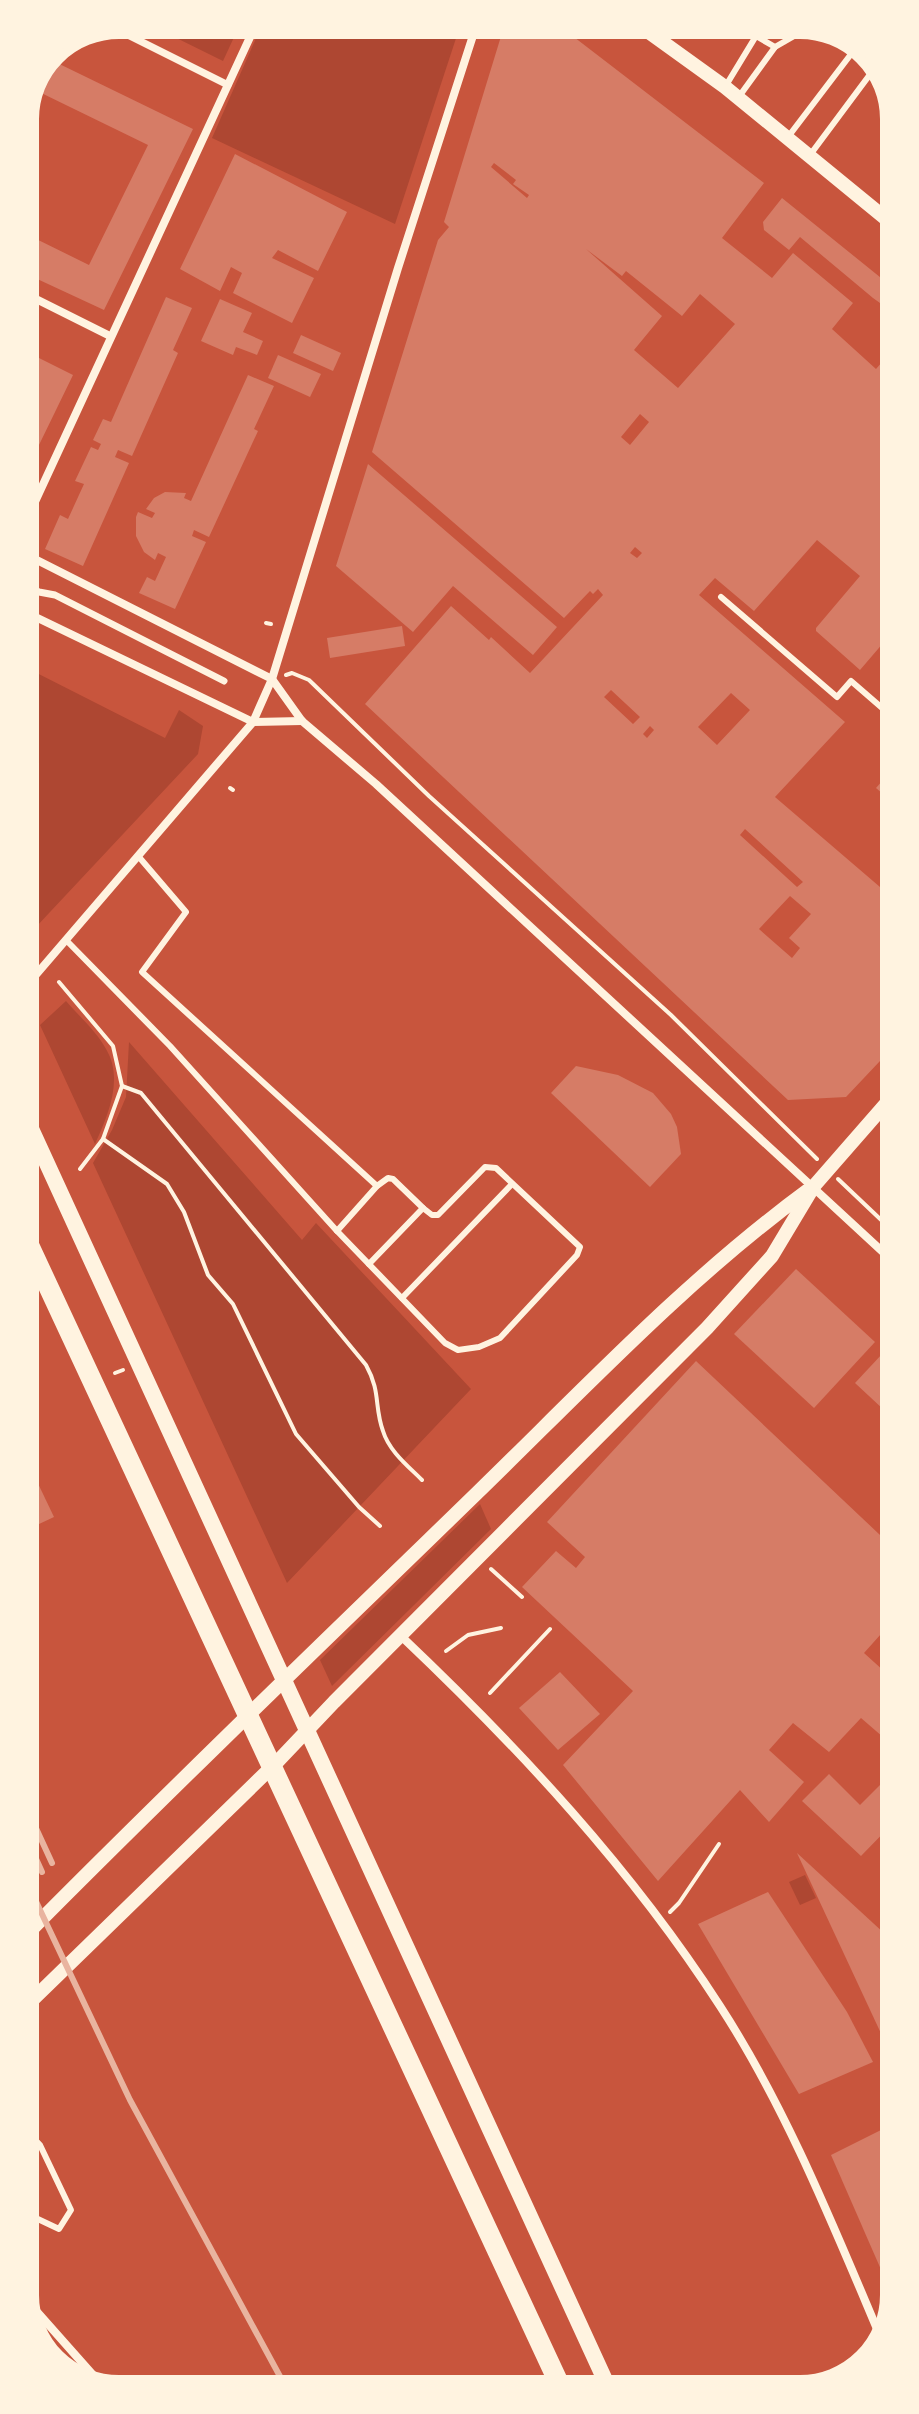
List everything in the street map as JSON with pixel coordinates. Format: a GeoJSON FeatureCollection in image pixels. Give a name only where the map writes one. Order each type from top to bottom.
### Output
{"type":"FeatureCollection","features":[{"type":"Feature","properties":{"kind":"highway"},"geometry":{"type":"LineString","coordinates":[[34,1256],[557,2380]]}},
{"type":"Feature","properties":{"kind":"main road"},"geometry":{"type":"LineString","coordinates":[[34,1135],[605,2380]]}},
{"type":"Feature","properties":{"kind":"street"},"geometry":{"type":"LineString","coordinates":[[126,34],[228,85]]}},
{"type":"Feature","properties":{"kind":"street"},"geometry":{"type":"LineString","coordinates":[[34,503],[252,34]]}},
{"type":"Feature","properties":{"kind":"street"},"geometry":{"type":"LineString","coordinates":[[34,977],[253,722],[272,679],[473,34]]}},
{"type":"Feature","properties":{"kind":"street"},"geometry":{"type":"LineString","coordinates":[[651,34],[725,87],[885,218]]}},
{"type":"Feature","properties":{"kind":"street"},"geometry":{"type":"LineString","coordinates":[[34,298],[110,336]]}},
{"type":"Feature","properties":{"kind":"street"},"geometry":{"type":"LineString","coordinates":[[34,559],[272,679],[302,721],[376,784],[885,1254]]}},
{"type":"Feature","properties":{"kind":"street"},"geometry":{"type":"LineString","coordinates":[[34,589],[69,602],[224,681]]}},
{"type":"Feature","properties":{"kind":"street"},"geometry":{"type":"LineString","coordinates":[[34,616],[253,722],[302,721]]}},
{"type":"Feature","properties":{"kind":"street"},"geometry":{"type":"LineString","coordinates":[[34,1998],[281,1758],[707,1328],[772,1256],[814,1186],[885,1105]]}},
{"type":"Feature","properties":{"kind":"street"},"geometry":{"type":"LineString","coordinates":[[34,1927],[667,1309],[750,1233],[814,1186]]}},
{"type":"Feature","properties":{"kind":"street"},"geometry":{"type":"LineString","coordinates":[[401,1636],[487,1718],[566,1804],[683,1952],[721,2006],[754,2063],[820,2194],[877,2329]]}},
{"type":"Feature","properties":{"kind":"street"},"geometry":{"type":"LineString","coordinates":[[36,2310],[94,2376]]}},
{"type":"Feature","properties":{"kind":"lane"},"geometry":{"type":"LineString","coordinates":[[738,98],[775,47],[798,34]]}},
{"type":"Feature","properties":{"kind":"lane"},"geometry":{"type":"LineString","coordinates":[[725,87],[756,36],[775,47]]}},
{"type":"Feature","properties":{"kind":"lane"},"geometry":{"type":"LineString","coordinates":[[787,137],[852,52]]}},
{"type":"Feature","properties":{"kind":"lane"},"geometry":{"type":"LineString","coordinates":[[810,155],[871,73]]}},
{"type":"Feature","properties":{"kind":"lane"},"geometry":{"type":"LineString","coordinates":[[721,597],[837,697],[851,681],[885,710]]}},
{"type":"Feature","properties":{"kind":"lane"},"geometry":{"type":"LineString","coordinates":[[139,857],[186,912],[142,972],[377,1186]]}},
{"type":"Feature","properties":{"kind":"lane"},"geometry":{"type":"LineString","coordinates":[[66,940],[170,1046],[337,1231],[434,1333],[458,1350],[479,1347],[500,1338],[577,1255],[580,1247],[496,1168],[485,1167],[438,1215],[432,1215],[423,1208],[393,1179],[383,1180],[337,1231]]}},
{"type":"Feature","properties":{"kind":"lane"},"geometry":{"type":"LineString","coordinates":[[402,1298],[512,1184]]}},
{"type":"Feature","properties":{"kind":"lane"},"geometry":{"type":"LineString","coordinates":[[369,1264],[423,1208]]}},
{"type":"Feature","properties":{"kind":"lane"},"geometry":{"type":"LineString","coordinates":[[34,2139],[40,2145],[71,2210],[59,2229],[34,2217]]}},
{"type":"Feature","properties":{"kind":"path"},"geometry":{"type":"LineString","coordinates":[[272,679],[292,673],[309,680],[429,796],[671,1015],[765,1108]]}},
{"type":"Feature","properties":{"kind":"path"},"geometry":{"type":"LineString","coordinates":[[59,982],[113,1046],[122,1086],[103,1139],[80,1169]]}},
{"type":"Feature","properties":{"kind":"path"},"geometry":{"type":"LineString","coordinates":[[122,1086],[141,1093],[366,1365],[376,1383],[383,1432],[394,1452],[422,1480]]}},
{"type":"Feature","properties":{"kind":"path"},"geometry":{"type":"LineString","coordinates":[[103,1139],[167,1184],[184,1212],[208,1275],[233,1304],[296,1434],[359,1507],[380,1526]]}},
{"type":"Feature","properties":{"kind":"path"},"geometry":{"type":"LineString","coordinates":[[876,1215],[885,1224]]}},
{"type":"Feature","properties":{"kind":"path"},"geometry":{"type":"LineString","coordinates":[[115,1373],[123,1370]]}},
{"type":"Feature","properties":{"kind":"path"},"geometry":{"type":"LineString","coordinates":[[491,1569],[522,1597]]}},
{"type":"Feature","properties":{"kind":"path"},"geometry":{"type":"LineString","coordinates":[[446,1651],[468,1635],[501,1628]]}},
{"type":"Feature","properties":{"kind":"path"},"geometry":{"type":"LineString","coordinates":[[490,1693],[550,1629]]}},
{"type":"Feature","properties":{"kind":"path"},"geometry":{"type":"LineString","coordinates":[[668,1914],[679,1903],[719,1844]]}},
{"type":"Feature","properties":{"kind":"shaded area"},"geometry":{"type":"Polygon","coordinates":[[[168,34],[235,34],[223,61],[168,34]]]}},
{"type":"Feature","properties":{"kind":"shaded area"},"geometry":{"type":"Polygon","coordinates":[[[258,34],[457,34],[395,224],[212,138],[258,34]]]}},
{"type":"Feature","properties":{"kind":"shaded area"},"geometry":{"type":"Polygon","coordinates":[[[34,672],[165,738],[179,710],[203,726],[198,754],[34,929],[34,672]]]}},
{"type":"Feature","properties":{"kind":"shaded area"},"geometry":{"type":"Polygon","coordinates":[[[66,1001],[102,1043],[114,1072],[109,1109],[95,1144],[40,1025],[66,1001]]]}},
{"type":"Feature","properties":{"kind":"shaded area"},"geometry":{"type":"Polygon","coordinates":[[[129,1042],[302,1240],[316,1223],[471,1389],[287,1583],[93,1163],[126,1097],[129,1042]]]}},
{"type":"Feature","properties":{"kind":"shaded area"},"geometry":{"type":"Polygon","coordinates":[[[480,1504],[491,1529],[332,1686],[320,1660],[480,1504]]]}},
{"type":"Feature","properties":{"kind":"shaded area"},"geometry":{"type":"Polygon","coordinates":[[[805,1875],[816,1898],[800,1905],[789,1882],[805,1875]]]}},
{"type":"Feature","properties":{"kind":"building"},"geometry":{"type":"Polygon","coordinates":[[[502,34],[570,34],[764,183],[722,238],[772,278],[793,253],[853,303],[832,329],[876,369],[885,359],[885,641],[860,670],[816,631],[860,576],[817,540],[754,611],[715,578],[699,595],[845,722],[775,797],[885,891],[885,1056],[846,1097],[788,1100],[365,704],[451,606],[530,673],[603,595],[598,589],[593,594],[590,591],[564,618],[372,452],[438,240],[449,227],[444,222],[502,34]],[[494,163],[491,167],[527,198],[529,195],[513,184],[516,180],[494,163]],[[586,249],[662,316],[634,350],[678,388],[735,324],[700,294],[682,316],[626,271],[622,276],[586,249]],[[640,414],[621,437],[630,445],[649,422],[640,414]],[[635,547],[630,553],[637,558],[642,553],[635,547]],[[611,690],[604,697],[633,724],[640,717],[611,690]],[[731,693],[698,727],[717,745],[750,710],[731,693]],[[650,726],[643,734],[647,738],[654,730],[650,726]],[[745,829],[740,835],[797,887],[803,882],[745,829]],[[790,896],[759,929],[792,958],[800,948],[789,938],[811,914],[790,896]]]}},
{"type":"Feature","properties":{"kind":"building"},"geometry":{"type":"Polygon","coordinates":[[[56,62],[193,129],[104,310],[34,278],[34,238],[89,265],[148,145],[39,92],[56,62]]]}},
{"type":"Feature","properties":{"kind":"building"},"geometry":{"type":"Polygon","coordinates":[[[235,154],[347,212],[318,271],[278,250],[272,258],[314,278],[292,323],[233,293],[242,273],[231,267],[220,291],[180,269],[235,154]]]}},
{"type":"Feature","properties":{"kind":"building"},"geometry":{"type":"Polygon","coordinates":[[[782,198],[885,281],[885,307],[800,237],[789,250],[764,230],[763,222],[782,198]]]}},
{"type":"Feature","properties":{"kind":"building"},"geometry":{"type":"Polygon","coordinates":[[[166,297],[192,308],[173,350],[178,353],[132,456],[118,450],[115,457],[129,463],[83,566],[45,549],[60,515],[68,519],[84,484],[75,481],[91,447],[98,450],[101,444],[93,440],[103,419],[111,422],[166,297]]]}},
{"type":"Feature","properties":{"kind":"building"},"geometry":{"type":"Polygon","coordinates":[[[220,299],[252,313],[243,332],[263,341],[257,355],[236,347],[233,355],[201,341],[220,299]]]}},
{"type":"Feature","properties":{"kind":"building"},"geometry":{"type":"Polygon","coordinates":[[[301,335],[341,353],[333,371],[293,353],[301,335]]]}},
{"type":"Feature","properties":{"kind":"building"},"geometry":{"type":"Polygon","coordinates":[[[278,355],[321,374],[310,397],[268,378],[278,355]]]}},
{"type":"Feature","properties":{"kind":"building"},"geometry":{"type":"Polygon","coordinates":[[[34,356],[73,375],[34,455],[34,356]]]}},
{"type":"Feature","properties":{"kind":"building"},"geometry":{"type":"Polygon","coordinates":[[[248,375],[274,386],[254,429],[258,431],[209,537],[194,530],[192,536],[206,542],[175,609],[139,593],[147,577],[155,581],[166,557],[158,553],[155,560],[144,552],[136,536],[136,517],[138,512],[152,518],[155,513],[146,509],[154,498],[165,492],[186,493],[184,498],[191,501],[248,375]]]}},
{"type":"Feature","properties":{"kind":"building"},"geometry":{"type":"Polygon","coordinates":[[[368,464],[557,627],[533,655],[453,586],[413,632],[336,566],[368,464]]]}},
{"type":"Feature","properties":{"kind":"building"},"geometry":{"type":"Polygon","coordinates":[[[402,626],[405,646],[330,658],[327,638],[402,626]]]}},
{"type":"Feature","properties":{"kind":"building"},"geometry":{"type":"Polygon","coordinates":[[[885,778],[885,792],[883,794],[876,788],[885,778]]]}},
{"type":"Feature","properties":{"kind":"building"},"geometry":{"type":"Polygon","coordinates":[[[576,1066],[618,1075],[653,1093],[671,1114],[677,1127],[681,1154],[650,1187],[551,1093],[576,1066]]]}},
{"type":"Feature","properties":{"kind":"building"},"geometry":{"type":"Polygon","coordinates":[[[796,1269],[875,1342],[814,1408],[734,1334],[796,1269]]]}},
{"type":"Feature","properties":{"kind":"building"},"geometry":{"type":"Polygon","coordinates":[[[885,1351],[885,1411],[855,1383],[885,1351]]]}},
{"type":"Feature","properties":{"kind":"building"},"geometry":{"type":"Polygon","coordinates":[[[696,1361],[885,1540],[885,1630],[864,1653],[885,1672],[885,1739],[861,1718],[829,1752],[793,1723],[769,1750],[804,1782],[769,1822],[740,1790],[658,1881],[563,1765],[633,1691],[522,1587],[556,1551],[576,1568],[585,1557],[547,1522],[696,1361]]]}},
{"type":"Feature","properties":{"kind":"building"},"geometry":{"type":"Polygon","coordinates":[[[34,1475],[54,1517],[34,1526],[34,1475]]]}},
{"type":"Feature","properties":{"kind":"building"},"geometry":{"type":"Polygon","coordinates":[[[560,1672],[600,1714],[558,1750],[519,1708],[560,1672]]]}},
{"type":"Feature","properties":{"kind":"building"},"geometry":{"type":"Polygon","coordinates":[[[829,1774],[860,1805],[885,1780],[885,1831],[861,1856],[802,1801],[829,1774]]]}},
{"type":"Feature","properties":{"kind":"building"},"geometry":{"type":"Polygon","coordinates":[[[797,1853],[885,1934],[885,2042],[797,1853]]]}},
{"type":"Feature","properties":{"kind":"building"},"geometry":{"type":"Polygon","coordinates":[[[768,1892],[847,2012],[873,2062],[799,2094],[698,1924],[768,1892]]]}},
{"type":"Feature","properties":{"kind":"building"},"geometry":{"type":"Polygon","coordinates":[[[885,2128],[885,2279],[831,2155],[885,2128]]]}},
{"type":"Feature","properties":{"kind":"railway"},"geometry":{"type":"LineString","coordinates":[[34,1824],[52,1863]]}},
{"type":"Feature","properties":{"kind":"railway"},"geometry":{"type":"LineString","coordinates":[[34,1854],[42,1872]]}},
{"type":"Feature","properties":{"kind":"railway"},"geometry":{"type":"LineString","coordinates":[[34,1897],[130,2100],[282,2380]]}}]}
